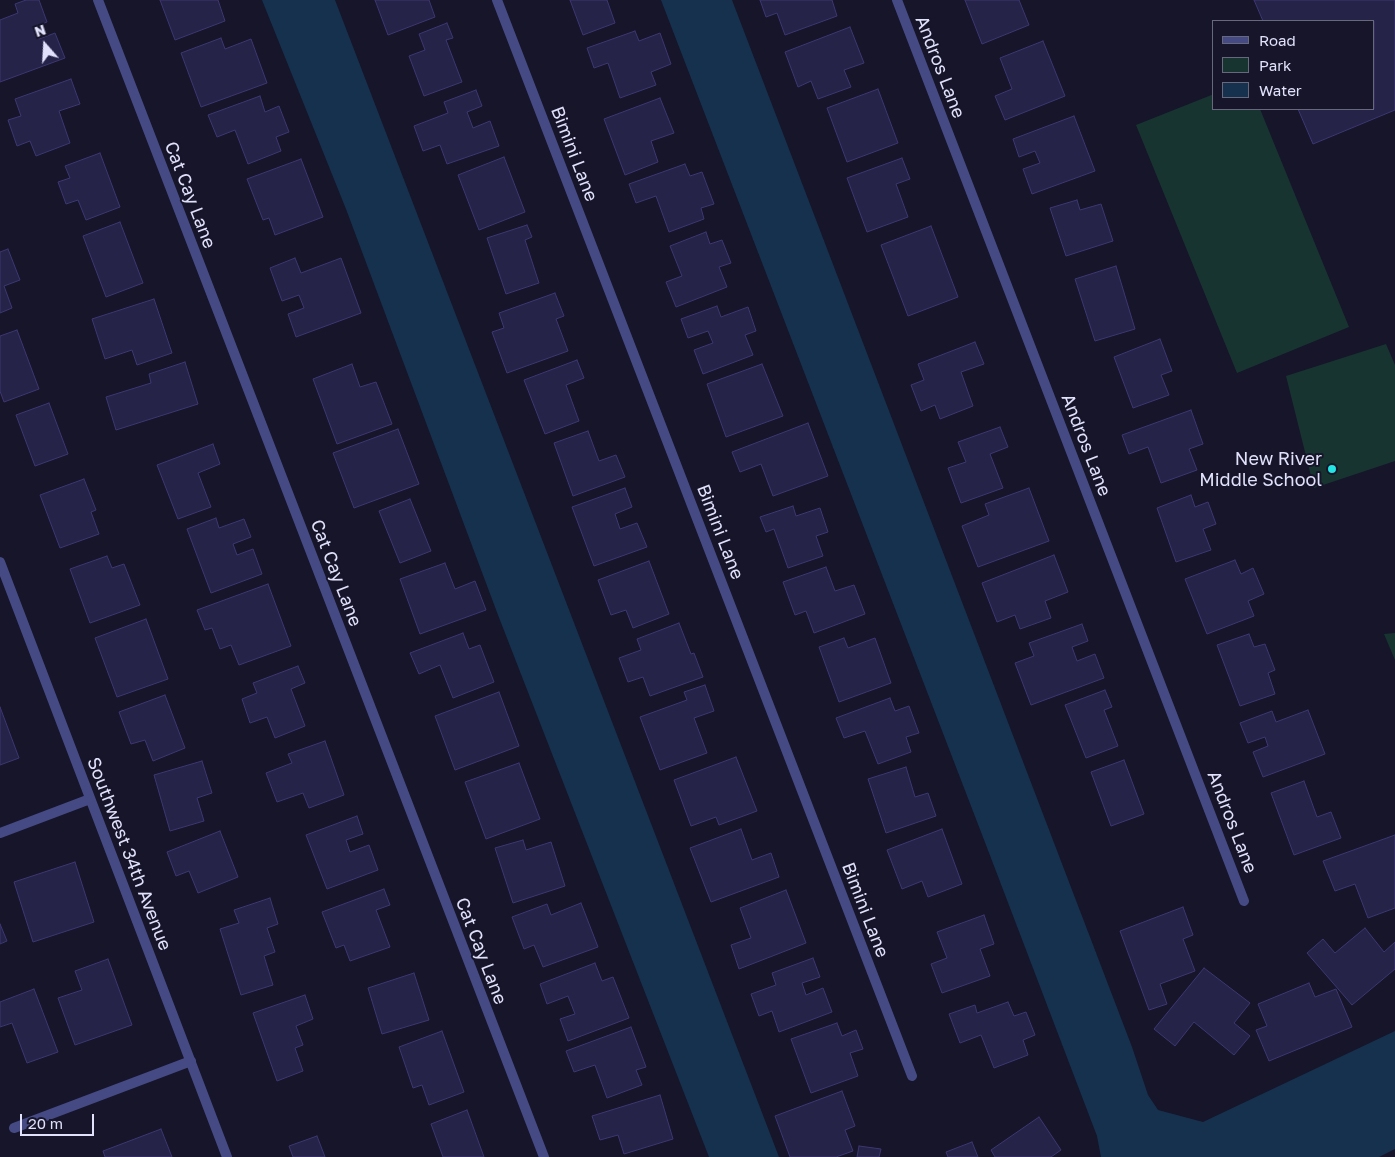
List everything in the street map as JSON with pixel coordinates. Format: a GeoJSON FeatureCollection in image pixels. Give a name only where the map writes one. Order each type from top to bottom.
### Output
{"type":"FeatureCollection","features":[{"type":"Feature","properties":{"kind":"street","name":"Cat Cay Lane"},"geometry":{"type":"LineString","coordinates":[[98,0],[544,1157]]}},
{"type":"Feature","properties":{"kind":"street","name":"Bimini Lane"},"geometry":{"type":"LineString","coordinates":[[497,0],[912,1076]]}},
{"type":"Feature","properties":{"kind":"street","name":"Andros Lane"},"geometry":{"type":"LineString","coordinates":[[897,0],[1244,901]]}},
{"type":"Feature","properties":{"kind":"street","name":"Southwest 34th Avenue"},"geometry":{"type":"LineString","coordinates":[[0,562],[228,1157]]}},
{"type":"Feature","properties":{"kind":"street"},"geometry":{"type":"LineString","coordinates":[[0,833],[90,799]]}},
{"type":"Feature","properties":{"kind":"street"},"geometry":{"type":"LineString","coordinates":[[14,1128],[191,1061]]}},
{"type":"Feature","properties":{"kind":"green space"},"geometry":{"type":"Polygon","coordinates":[[[1212,95],[1212,110],[1260,110],[1349,327],[1237,373],[1136,125],[1212,95]]]}},
{"type":"Feature","properties":{"kind":"green space"},"geometry":{"type":"Polygon","coordinates":[[[1386,344],[1395,365],[1395,461],[1314,488],[1286,376],[1386,344]]]}},
{"type":"Feature","properties":{"kind":"green space"},"geometry":{"type":"Polygon","coordinates":[[[1395,633],[1395,660],[1384,634],[1395,633]]]}},
{"type":"Feature","properties":{"kind":"water"},"geometry":{"type":"Polygon","coordinates":[[[262,0],[335,0],[779,1157],[709,1157],[498,615],[346,209],[262,0]]]}},
{"type":"Feature","properties":{"kind":"water"},"geometry":{"type":"Polygon","coordinates":[[[661,0],[732,0],[1132,1047],[1148,1095],[1158,1110],[1203,1122],[1395,1031],[1395,1149],[1379,1157],[1101,1157],[1097,1136],[661,0]]]}},
{"type":"Feature","properties":{"kind":"building"},"geometry":{"type":"Polygon","coordinates":[[[26,0],[39,0],[47,22],[34,27],[39,39],[55,33],[65,58],[0,82],[0,20],[18,13],[15,4],[26,0]]]}},
{"type":"Feature","properties":{"kind":"building"},"geometry":{"type":"Polygon","coordinates":[[[160,0],[218,0],[225,21],[175,40],[160,0]]]}},
{"type":"Feature","properties":{"kind":"building"},"geometry":{"type":"Polygon","coordinates":[[[375,0],[429,0],[435,17],[388,35],[375,0]]]}},
{"type":"Feature","properties":{"kind":"building"},"geometry":{"type":"Polygon","coordinates":[[[570,0],[607,0],[615,23],[583,35],[570,0]]]}},
{"type":"Feature","properties":{"kind":"building"},"geometry":{"type":"Polygon","coordinates":[[[760,0],[832,0],[837,16],[785,35],[777,13],[766,17],[760,0]]]}},
{"type":"Feature","properties":{"kind":"building"},"geometry":{"type":"Polygon","coordinates":[[[965,0],[1019,0],[1029,25],[982,44],[965,0]]]}},
{"type":"Feature","properties":{"kind":"building"},"geometry":{"type":"Polygon","coordinates":[[[1254,0],[1395,0],[1395,110],[1313,144],[1298,110],[1375,110],[1375,20],[1263,20],[1254,0]]]}},
{"type":"Feature","properties":{"kind":"building"},"geometry":{"type":"Polygon","coordinates":[[[447,23],[453,38],[446,40],[462,82],[424,96],[409,56],[425,50],[419,34],[447,23]]]}},
{"type":"Feature","properties":{"kind":"building"},"geometry":{"type":"Polygon","coordinates":[[[850,27],[864,63],[844,70],[851,87],[818,99],[811,81],[798,87],[785,52],[850,27]]]}},
{"type":"Feature","properties":{"kind":"building"},"geometry":{"type":"Polygon","coordinates":[[[635,31],[639,41],[660,33],[671,64],[651,72],[656,85],[620,98],[608,63],[594,68],[587,48],[635,31]]]}},
{"type":"Feature","properties":{"kind":"building"},"geometry":{"type":"Polygon","coordinates":[[[221,38],[225,49],[251,39],[267,83],[201,107],[181,53],[221,38]]]}},
{"type":"Feature","properties":{"kind":"building"},"geometry":{"type":"Polygon","coordinates":[[[1043,41],[1065,96],[1005,120],[995,96],[1012,89],[1000,58],[1043,41]]]}},
{"type":"Feature","properties":{"kind":"building"},"geometry":{"type":"Polygon","coordinates":[[[71,79],[80,104],[59,111],[70,143],[36,156],[30,141],[17,146],[8,120],[21,116],[15,99],[71,79]]]}},
{"type":"Feature","properties":{"kind":"building"},"geometry":{"type":"Polygon","coordinates":[[[878,89],[898,143],[847,162],[827,108],[878,89]]]}},
{"type":"Feature","properties":{"kind":"building"},"geometry":{"type":"Polygon","coordinates":[[[476,90],[482,106],[467,112],[473,128],[490,121],[499,146],[447,164],[440,145],[423,151],[414,126],[448,113],[444,102],[476,90]]]}},
{"type":"Feature","properties":{"kind":"building"},"geometry":{"type":"Polygon","coordinates":[[[260,96],[265,112],[279,106],[289,132],[276,137],[281,151],[248,164],[235,130],[217,137],[208,115],[260,96]]]}},
{"type":"Feature","properties":{"kind":"building"},"geometry":{"type":"Polygon","coordinates":[[[660,98],[674,133],[651,141],[658,162],[625,175],[604,119],[660,98]]]}},
{"type":"Feature","properties":{"kind":"building"},"geometry":{"type":"Polygon","coordinates":[[[1074,116],[1095,171],[1032,194],[1023,169],[1040,163],[1035,151],[1019,157],[1013,139],[1074,116]]]}},
{"type":"Feature","properties":{"kind":"building"},"geometry":{"type":"Polygon","coordinates":[[[100,153],[120,207],[86,220],[78,200],[66,204],[58,182],[70,178],[65,166],[100,153]]]}},
{"type":"Feature","properties":{"kind":"building"},"geometry":{"type":"Polygon","coordinates":[[[504,157],[525,212],[479,230],[458,175],[504,157]]]}},
{"type":"Feature","properties":{"kind":"building"},"geometry":{"type":"Polygon","coordinates":[[[902,158],[910,179],[896,184],[908,217],[867,232],[847,178],[902,158]]]}},
{"type":"Feature","properties":{"kind":"building"},"geometry":{"type":"Polygon","coordinates":[[[301,159],[323,217],[275,235],[269,218],[263,220],[247,179],[301,159]]]}},
{"type":"Feature","properties":{"kind":"building"},"geometry":{"type":"Polygon","coordinates":[[[685,164],[690,176],[702,172],[714,204],[701,208],[704,219],[669,232],[656,196],[636,203],[629,184],[685,164]]]}},
{"type":"Feature","properties":{"kind":"building"},"geometry":{"type":"Polygon","coordinates":[[[1077,200],[1080,210],[1101,204],[1113,241],[1066,256],[1050,208],[1077,200]]]}},
{"type":"Feature","properties":{"kind":"building"},"geometry":{"type":"Polygon","coordinates":[[[120,222],[143,283],[106,297],[83,236],[120,222]]]}},
{"type":"Feature","properties":{"kind":"building"},"geometry":{"type":"Polygon","coordinates":[[[527,225],[532,237],[525,240],[539,283],[506,294],[487,238],[527,225]]]}},
{"type":"Feature","properties":{"kind":"building"},"geometry":{"type":"Polygon","coordinates":[[[931,226],[958,297],[908,316],[881,245],[931,226]]]}},
{"type":"Feature","properties":{"kind":"building"},"geometry":{"type":"Polygon","coordinates":[[[706,232],[710,244],[722,240],[731,263],[719,267],[727,287],[676,307],[666,282],[682,276],[670,246],[706,232]]]}},
{"type":"Feature","properties":{"kind":"building"},"geometry":{"type":"Polygon","coordinates":[[[8,249],[20,280],[4,286],[12,308],[0,313],[0,252],[8,249]]]}},
{"type":"Feature","properties":{"kind":"building"},"geometry":{"type":"Polygon","coordinates":[[[295,258],[301,273],[341,258],[361,313],[296,337],[288,314],[304,308],[299,295],[282,301],[270,268],[295,258]]]}},
{"type":"Feature","properties":{"kind":"building"},"geometry":{"type":"Polygon","coordinates":[[[1116,266],[1135,329],[1095,341],[1075,279],[1116,266]]]}},
{"type":"Feature","properties":{"kind":"building"},"geometry":{"type":"Polygon","coordinates":[[[555,293],[564,316],[556,319],[568,351],[507,373],[492,332],[504,328],[499,313],[555,293]]]}},
{"type":"Feature","properties":{"kind":"building"},"geometry":{"type":"Polygon","coordinates":[[[154,299],[172,353],[137,365],[132,350],[105,359],[92,319],[154,299]]]}},
{"type":"Feature","properties":{"kind":"building"},"geometry":{"type":"Polygon","coordinates":[[[717,306],[721,317],[748,307],[756,331],[745,335],[753,355],[703,374],[694,350],[713,343],[708,331],[688,338],[681,319],[717,306]]]}},
{"type":"Feature","properties":{"kind":"building"},"geometry":{"type":"Polygon","coordinates":[[[17,330],[39,389],[4,402],[0,391],[0,336],[17,330]]]}},
{"type":"Feature","properties":{"kind":"building"},"geometry":{"type":"Polygon","coordinates":[[[1160,339],[1172,371],[1161,375],[1169,395],[1133,408],[1114,357],[1160,339]]]}},
{"type":"Feature","properties":{"kind":"building"},"geometry":{"type":"Polygon","coordinates":[[[975,342],[984,364],[961,372],[973,406],[940,419],[935,405],[921,411],[911,385],[924,380],[918,364],[975,342]]]}},
{"type":"Feature","properties":{"kind":"building"},"geometry":{"type":"Polygon","coordinates":[[[577,360],[584,378],[566,385],[579,421],[545,434],[524,380],[577,360]]]}},
{"type":"Feature","properties":{"kind":"building"},"geometry":{"type":"Polygon","coordinates":[[[185,362],[198,404],[116,430],[106,397],[151,383],[149,374],[185,362]]]}},
{"type":"Feature","properties":{"kind":"building"},"geometry":{"type":"Polygon","coordinates":[[[352,364],[360,387],[376,382],[392,424],[337,444],[313,379],[352,364]]]}},
{"type":"Feature","properties":{"kind":"building"},"geometry":{"type":"Polygon","coordinates":[[[762,364],[783,416],[726,437],[707,384],[762,364]]]}},
{"type":"Feature","properties":{"kind":"building"},"geometry":{"type":"Polygon","coordinates":[[[49,403],[68,454],[35,466],[16,415],[49,403]]]}},
{"type":"Feature","properties":{"kind":"building"},"geometry":{"type":"Polygon","coordinates":[[[1191,410],[1203,444],[1189,449],[1197,470],[1161,483],[1148,447],[1129,454],[1122,435],[1191,410]]]}},
{"type":"Feature","properties":{"kind":"building"},"geometry":{"type":"Polygon","coordinates":[[[808,423],[828,476],[773,496],[761,464],[740,472],[732,452],[808,423]]]}},
{"type":"Feature","properties":{"kind":"building"},"geometry":{"type":"Polygon","coordinates":[[[1000,427],[1008,447],[990,454],[1003,488],[961,503],[948,468],[966,462],[958,442],[1000,427]]]}},
{"type":"Feature","properties":{"kind":"building"},"geometry":{"type":"Polygon","coordinates":[[[398,429],[419,484],[354,508],[333,453],[398,429]]]}},
{"type":"Feature","properties":{"kind":"building"},"geometry":{"type":"Polygon","coordinates":[[[588,431],[599,461],[616,455],[625,477],[573,496],[554,443],[588,431]]]}},
{"type":"Feature","properties":{"kind":"building"},"geometry":{"type":"Polygon","coordinates":[[[213,444],[220,464],[198,473],[211,507],[178,519],[157,465],[213,444]]]}},
{"type":"Feature","properties":{"kind":"building"},"geometry":{"type":"Polygon","coordinates":[[[84,479],[96,510],[91,512],[99,534],[60,548],[40,495],[84,479]]]}},
{"type":"Feature","properties":{"kind":"building"},"geometry":{"type":"Polygon","coordinates":[[[625,488],[632,507],[615,514],[620,529],[637,523],[647,547],[594,566],[572,507],[625,488]]]}},
{"type":"Feature","properties":{"kind":"building"},"geometry":{"type":"Polygon","coordinates":[[[1029,488],[1049,541],[978,567],[962,526],[989,515],[985,504],[1029,488]]]}},
{"type":"Feature","properties":{"kind":"building"},"geometry":{"type":"Polygon","coordinates":[[[1191,495],[1195,507],[1208,502],[1216,524],[1203,529],[1211,550],[1176,562],[1157,508],[1191,495]]]}},
{"type":"Feature","properties":{"kind":"building"},"geometry":{"type":"Polygon","coordinates":[[[410,499],[431,551],[400,563],[379,511],[410,499]]]}},
{"type":"Feature","properties":{"kind":"building"},"geometry":{"type":"Polygon","coordinates":[[[793,506],[796,516],[820,508],[828,532],[816,536],[823,556],[788,568],[774,529],[766,532],[760,517],[793,506]]]}},
{"type":"Feature","properties":{"kind":"building"},"geometry":{"type":"Polygon","coordinates":[[[216,518],[219,528],[244,519],[251,537],[233,544],[237,555],[253,549],[262,574],[211,593],[187,529],[216,518]]]}},
{"type":"Feature","properties":{"kind":"building"},"geometry":{"type":"Polygon","coordinates":[[[1054,555],[1068,592],[1045,601],[1051,618],[1020,629],[1015,615],[997,622],[982,583],[1054,555]]]}},
{"type":"Feature","properties":{"kind":"building"},"geometry":{"type":"Polygon","coordinates":[[[107,556],[112,568],[124,564],[140,605],[90,623],[70,569],[107,556]]]}},
{"type":"Feature","properties":{"kind":"building"},"geometry":{"type":"Polygon","coordinates":[[[1235,560],[1241,574],[1253,568],[1264,594],[1248,601],[1254,616],[1207,634],[1185,579],[1235,560]]]}},
{"type":"Feature","properties":{"kind":"building"},"geometry":{"type":"Polygon","coordinates":[[[649,561],[669,614],[633,628],[626,610],[611,615],[598,580],[649,561]]]}},
{"type":"Feature","properties":{"kind":"building"},"geometry":{"type":"Polygon","coordinates":[[[445,563],[455,589],[475,581],[486,610],[420,634],[400,579],[445,563]]]}},
{"type":"Feature","properties":{"kind":"building"},"geometry":{"type":"Polygon","coordinates":[[[826,567],[835,591],[854,585],[865,614],[814,633],[806,611],[795,615],[783,582],[826,567]]]}},
{"type":"Feature","properties":{"kind":"building"},"geometry":{"type":"Polygon","coordinates":[[[268,584],[291,646],[239,665],[231,645],[220,649],[212,628],[205,630],[197,610],[268,584]]]}},
{"type":"Feature","properties":{"kind":"building"},"geometry":{"type":"Polygon","coordinates":[[[146,619],[168,679],[117,697],[95,638],[146,619]]]}},
{"type":"Feature","properties":{"kind":"building"},"geometry":{"type":"Polygon","coordinates":[[[679,623],[691,654],[694,653],[703,677],[650,696],[643,677],[628,682],[619,658],[641,650],[637,639],[679,623]]]}},
{"type":"Feature","properties":{"kind":"building"},"geometry":{"type":"Polygon","coordinates":[[[1082,624],[1088,641],[1072,647],[1077,661],[1095,654],[1104,678],[1031,705],[1015,663],[1034,656],[1029,643],[1082,624]]]}},
{"type":"Feature","properties":{"kind":"building"},"geometry":{"type":"Polygon","coordinates":[[[463,633],[469,649],[480,645],[494,682],[453,698],[440,665],[419,674],[410,653],[463,633]]]}},
{"type":"Feature","properties":{"kind":"building"},"geometry":{"type":"Polygon","coordinates":[[[1249,634],[1254,647],[1265,644],[1275,670],[1268,673],[1275,694],[1240,706],[1217,645],[1249,634]]]}},
{"type":"Feature","properties":{"kind":"building"},"geometry":{"type":"Polygon","coordinates":[[[844,638],[848,648],[875,638],[891,683],[839,702],[819,647],[844,638]]]}},
{"type":"Feature","properties":{"kind":"building"},"geometry":{"type":"Polygon","coordinates":[[[298,666],[305,683],[291,689],[305,726],[275,738],[267,717],[250,723],[242,699],[257,693],[253,683],[298,666]]]}},
{"type":"Feature","properties":{"kind":"building"},"geometry":{"type":"Polygon","coordinates":[[[705,685],[714,711],[694,718],[707,753],[660,770],[640,717],[687,700],[684,692],[705,685]]]}},
{"type":"Feature","properties":{"kind":"building"},"geometry":{"type":"Polygon","coordinates":[[[1105,690],[1112,707],[1104,710],[1118,746],[1086,758],[1065,705],[1105,690]]]}},
{"type":"Feature","properties":{"kind":"building"},"geometry":{"type":"Polygon","coordinates":[[[499,692],[519,746],[455,770],[435,716],[499,692]]]}},
{"type":"Feature","properties":{"kind":"building"},"geometry":{"type":"Polygon","coordinates":[[[165,695],[185,748],[153,761],[145,740],[131,744],[119,712],[165,695]]]}},
{"type":"Feature","properties":{"kind":"building"},"geometry":{"type":"Polygon","coordinates":[[[890,698],[895,711],[909,706],[919,733],[906,737],[911,752],[878,764],[865,731],[844,738],[836,718],[890,698]]]}},
{"type":"Feature","properties":{"kind":"building"},"geometry":{"type":"Polygon","coordinates":[[[0,707],[19,758],[0,765],[0,707]]]}},
{"type":"Feature","properties":{"kind":"building"},"geometry":{"type":"Polygon","coordinates":[[[1308,710],[1325,754],[1263,777],[1253,752],[1268,746],[1265,737],[1248,743],[1240,723],[1272,711],[1276,722],[1308,710]]]}},
{"type":"Feature","properties":{"kind":"building"},"geometry":{"type":"Polygon","coordinates":[[[325,741],[344,795],[309,808],[303,793],[277,802],[266,773],[292,763],[288,754],[325,741]]]}},
{"type":"Feature","properties":{"kind":"building"},"geometry":{"type":"Polygon","coordinates":[[[736,757],[757,811],[719,825],[716,817],[691,826],[674,780],[736,757]]]}},
{"type":"Feature","properties":{"kind":"building"},"geometry":{"type":"Polygon","coordinates":[[[1124,760],[1144,814],[1111,826],[1091,772],[1124,760]]]}},
{"type":"Feature","properties":{"kind":"building"},"geometry":{"type":"Polygon","coordinates":[[[202,761],[212,793],[197,798],[204,821],[170,831],[154,775],[202,761]]]}},
{"type":"Feature","properties":{"kind":"building"},"geometry":{"type":"Polygon","coordinates":[[[519,763],[540,819],[486,839],[465,782],[519,763]]]}},
{"type":"Feature","properties":{"kind":"building"},"geometry":{"type":"Polygon","coordinates":[[[906,767],[915,797],[928,793],[936,816],[886,833],[868,779],[906,767]]]}},
{"type":"Feature","properties":{"kind":"building"},"geometry":{"type":"Polygon","coordinates":[[[1304,781],[1317,817],[1331,812],[1341,838],[1294,855],[1271,793],[1304,781]]]}},
{"type":"Feature","properties":{"kind":"building"},"geometry":{"type":"Polygon","coordinates":[[[357,816],[363,834],[346,840],[350,852],[369,845],[378,870],[327,889],[306,835],[357,816]]]}},
{"type":"Feature","properties":{"kind":"building"},"geometry":{"type":"Polygon","coordinates":[[[741,829],[752,860],[771,853],[779,877],[711,902],[690,848],[741,829]]]}},
{"type":"Feature","properties":{"kind":"building"},"geometry":{"type":"Polygon","coordinates":[[[942,829],[962,884],[928,897],[922,881],[902,889],[887,850],[942,829]]]}},
{"type":"Feature","properties":{"kind":"building"},"geometry":{"type":"Polygon","coordinates":[[[220,831],[238,877],[198,893],[189,871],[176,876],[167,852],[220,831]]]}},
{"type":"Feature","properties":{"kind":"building"},"geometry":{"type":"Polygon","coordinates":[[[1395,835],[1395,908],[1368,918],[1355,884],[1335,891],[1323,861],[1395,835]]]}},
{"type":"Feature","properties":{"kind":"building"},"geometry":{"type":"Polygon","coordinates":[[[523,840],[526,850],[551,842],[565,886],[513,903],[495,848],[523,840]]]}},
{"type":"Feature","properties":{"kind":"building"},"geometry":{"type":"Polygon","coordinates":[[[75,862],[94,922],[33,942],[14,882],[75,862]]]}},
{"type":"Feature","properties":{"kind":"building"},"geometry":{"type":"Polygon","coordinates":[[[384,889],[390,905],[376,910],[390,947],[350,961],[344,945],[336,948],[322,912],[384,889]]]}},
{"type":"Feature","properties":{"kind":"building"},"geometry":{"type":"Polygon","coordinates":[[[786,890],[806,943],[739,969],[731,945],[751,938],[740,908],[786,890]]]}},
{"type":"Feature","properties":{"kind":"building"},"geometry":{"type":"Polygon","coordinates":[[[270,898],[278,924],[267,928],[275,952],[264,956],[273,985],[241,995],[220,929],[239,923],[234,910],[270,898]]]}},
{"type":"Feature","properties":{"kind":"building"},"geometry":{"type":"Polygon","coordinates":[[[581,903],[598,947],[543,967],[534,945],[524,949],[512,917],[547,904],[551,915],[581,903]]]}},
{"type":"Feature","properties":{"kind":"building"},"geometry":{"type":"Polygon","coordinates":[[[1183,907],[1193,935],[1183,939],[1195,971],[1160,984],[1167,1004],[1149,1010],[1120,931],[1183,907]]]}},
{"type":"Feature","properties":{"kind":"building"},"geometry":{"type":"Polygon","coordinates":[[[984,915],[994,944],[980,949],[990,976],[942,993],[931,964],[947,958],[937,932],[984,915]]]}},
{"type":"Feature","properties":{"kind":"building"},"geometry":{"type":"Polygon","coordinates":[[[0,924],[7,941],[0,944],[0,924]]]}},
{"type":"Feature","properties":{"kind":"building"},"geometry":{"type":"Polygon","coordinates":[[[1365,928],[1384,952],[1395,942],[1395,969],[1352,1005],[1307,953],[1323,939],[1335,953],[1365,928]]]}},
{"type":"Feature","properties":{"kind":"building"},"geometry":{"type":"Polygon","coordinates":[[[813,958],[820,977],[802,983],[806,995],[823,988],[832,1012],[779,1032],[772,1011],[759,1016],[751,994],[776,985],[772,973],[813,958]]]}},
{"type":"Feature","properties":{"kind":"building"},"geometry":{"type":"Polygon","coordinates":[[[108,959],[132,1025],[75,1045],[58,998],[82,990],[75,971],[108,959]]]}},
{"type":"Feature","properties":{"kind":"building"},"geometry":{"type":"Polygon","coordinates":[[[595,963],[602,981],[613,977],[629,1018],[568,1041],[560,1019],[575,1014],[568,996],[547,1004],[540,984],[595,963]]]}},
{"type":"Feature","properties":{"kind":"building"},"geometry":{"type":"Polygon","coordinates":[[[1204,968],[1250,1003],[1234,1023],[1250,1036],[1234,1055],[1194,1022],[1175,1046],[1154,1029],[1204,968]]]}},
{"type":"Feature","properties":{"kind":"building"},"geometry":{"type":"Polygon","coordinates":[[[414,973],[429,1020],[382,1034],[368,988],[414,973]]]}},
{"type":"Feature","properties":{"kind":"building"},"geometry":{"type":"Polygon","coordinates":[[[1309,983],[1315,997],[1336,989],[1352,1027],[1269,1061],[1256,1030],[1267,1026],[1258,1004],[1309,983]]]}},
{"type":"Feature","properties":{"kind":"building"},"geometry":{"type":"Polygon","coordinates":[[[34,989],[58,1052],[27,1063],[12,1023],[0,1027],[0,1002],[34,989]]]}},
{"type":"Feature","properties":{"kind":"building"},"geometry":{"type":"Polygon","coordinates":[[[305,995],[313,1019],[296,1026],[303,1045],[295,1048],[303,1071],[277,1081],[253,1013],[305,995]]]}},
{"type":"Feature","properties":{"kind":"building"},"geometry":{"type":"Polygon","coordinates":[[[1008,1002],[1014,1016],[1026,1012],[1035,1035],[1023,1040],[1028,1055],[994,1068],[981,1035],[960,1043],[949,1014],[975,1005],[977,1013],[1008,1002]]]}},
{"type":"Feature","properties":{"kind":"building"},"geometry":{"type":"Polygon","coordinates":[[[837,1023],[842,1036],[856,1030],[863,1049],[850,1053],[858,1076],[811,1093],[791,1039],[837,1023]]]}},
{"type":"Feature","properties":{"kind":"building"},"geometry":{"type":"Polygon","coordinates":[[[631,1027],[646,1067],[636,1070],[642,1085],[607,1098],[595,1065],[574,1072],[566,1051],[631,1027]]]}},
{"type":"Feature","properties":{"kind":"building"},"geometry":{"type":"Polygon","coordinates":[[[442,1031],[464,1092],[429,1105],[422,1085],[413,1088],[399,1047],[442,1031]]]}},
{"type":"Feature","properties":{"kind":"building"},"geometry":{"type":"Polygon","coordinates":[[[842,1091],[855,1126],[845,1130],[853,1151],[836,1157],[790,1157],[775,1116],[842,1091]]]}},
{"type":"Feature","properties":{"kind":"building"},"geometry":{"type":"Polygon","coordinates":[[[660,1095],[673,1139],[624,1154],[618,1135],[600,1140],[592,1116],[660,1095]]]}},
{"type":"Feature","properties":{"kind":"building"},"geometry":{"type":"Polygon","coordinates":[[[467,1110],[484,1157],[443,1157],[431,1124],[467,1110]]]}},
{"type":"Feature","properties":{"kind":"building"},"geometry":{"type":"Polygon","coordinates":[[[1039,1117],[1061,1150],[1051,1157],[995,1157],[991,1150],[1039,1117]]]}},
{"type":"Feature","properties":{"kind":"building"},"geometry":{"type":"Polygon","coordinates":[[[161,1129],[172,1157],[105,1157],[103,1151],[161,1129]]]}},
{"type":"Feature","properties":{"kind":"building"},"geometry":{"type":"Polygon","coordinates":[[[317,1136],[325,1157],[293,1157],[289,1146],[317,1136]]]}},
{"type":"Feature","properties":{"kind":"building"},"geometry":{"type":"Polygon","coordinates":[[[972,1142],[978,1157],[948,1157],[946,1152],[972,1142]]]}},
{"type":"Feature","properties":{"kind":"building"},"geometry":{"type":"Polygon","coordinates":[[[859,1146],[881,1149],[879,1157],[857,1157],[859,1146]]]}},
{"type":"Feature","properties":{"kind":"place","name":"New River Middle School"},"geometry":{"type":"Point","coordinates":[1332,469]}}]}
